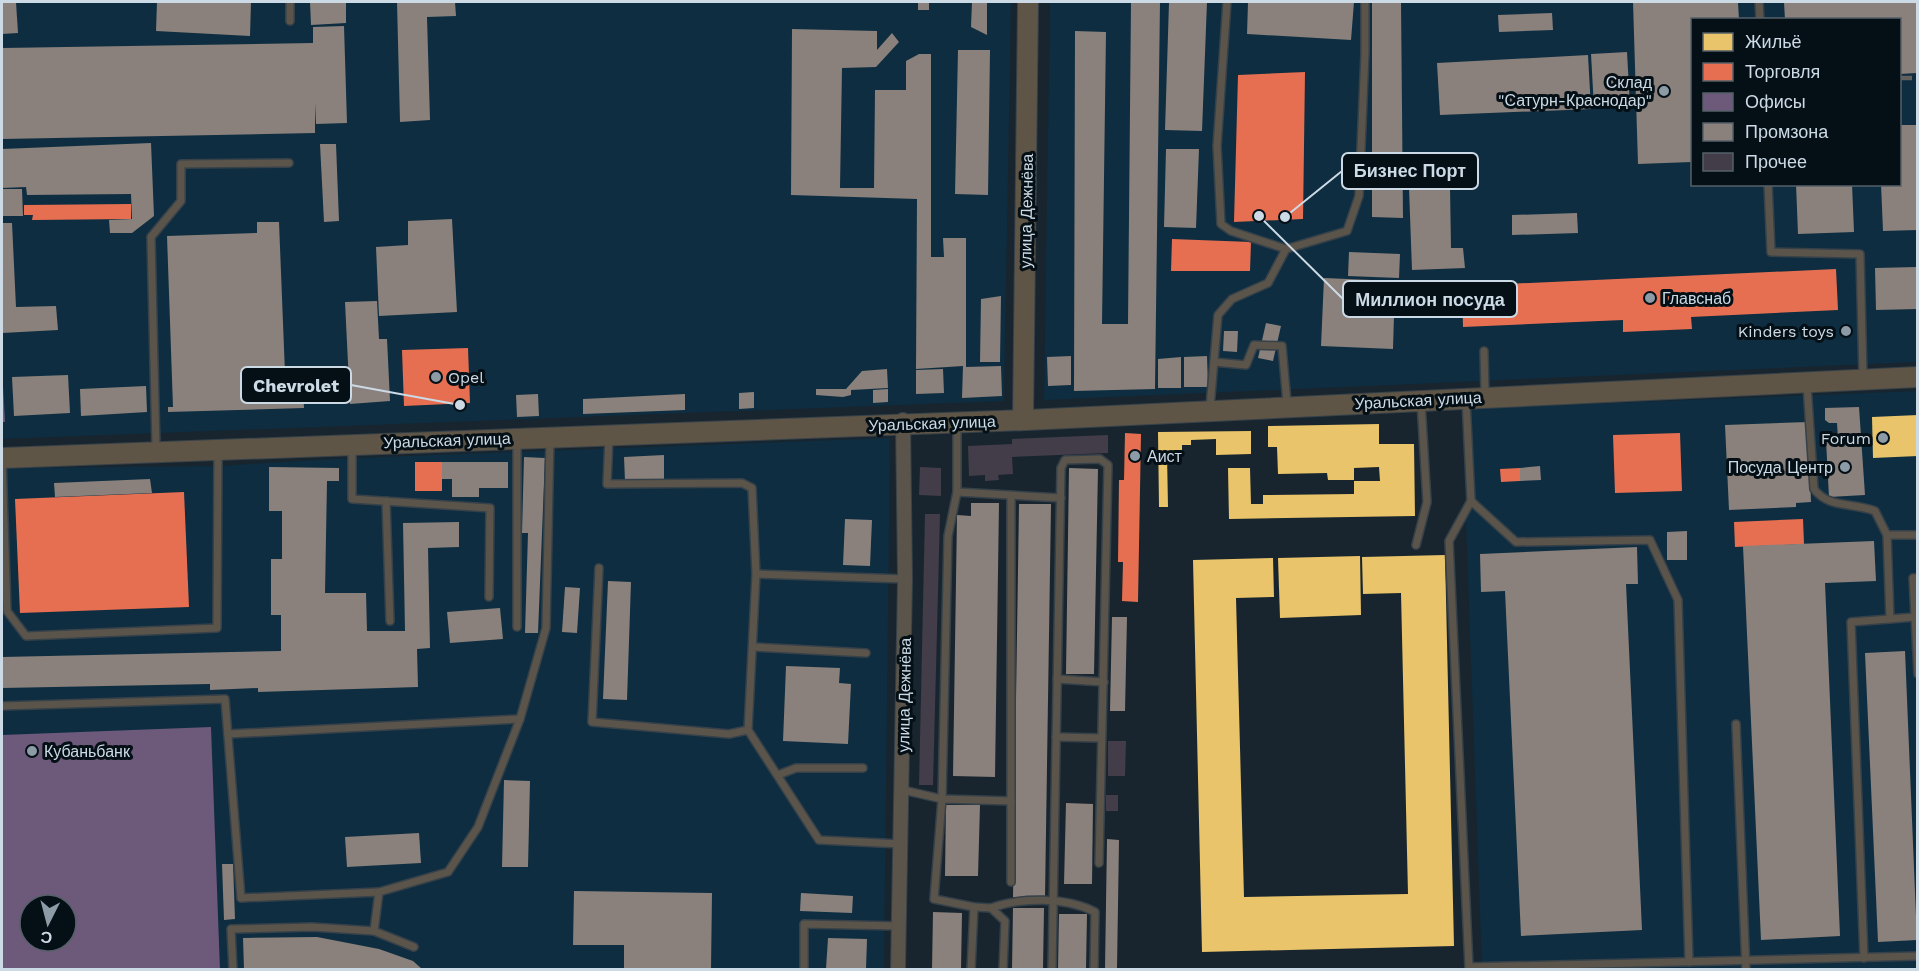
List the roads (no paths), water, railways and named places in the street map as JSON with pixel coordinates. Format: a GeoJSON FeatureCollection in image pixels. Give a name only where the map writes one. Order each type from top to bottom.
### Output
{"type":"FeatureCollection","features":[{"type":"Feature","properties":{"kind":"main road","name":"улица Дежнёва"},"geometry":{"type":"LineString","coordinates":[[1023,418],[1028,2]]}},
{"type":"Feature","properties":{"kind":"main road","name":"Уральская улица"},"geometry":{"type":"LineString","coordinates":[[903,422],[957,422],[1287,403],[1917,376]]}},
{"type":"Feature","properties":{"kind":"main road","name":"Уральская улица"},"geometry":{"type":"LineString","coordinates":[[2,456],[352,441],[1023,418],[1472,395]]}},
{"type":"Feature","properties":{"kind":"street","name":"улица Дежнёва"},"geometry":{"type":"LineString","coordinates":[[898,969],[905,579],[903,422]]}},
{"type":"Feature","properties":{"kind":"lane"},"geometry":{"type":"LineString","coordinates":[[290,2],[290,21]]}},
{"type":"Feature","properties":{"kind":"lane"},"geometry":{"type":"LineString","coordinates":[[1227,2],[1217,146],[1221,224],[1231,231],[1286,249],[1347,231],[1359,196],[1365,2]]}},
{"type":"Feature","properties":{"kind":"lane"},"geometry":{"type":"LineString","coordinates":[[1759,2],[1760,18]]}},
{"type":"Feature","properties":{"kind":"lane"},"geometry":{"type":"LineString","coordinates":[[156,450],[151,237],[181,201],[181,164],[289,163]]}},
{"type":"Feature","properties":{"kind":"lane"},"geometry":{"type":"LineString","coordinates":[[1768,186],[1772,252],[1860,254],[1863,378]]}},
{"type":"Feature","properties":{"kind":"lane"},"geometry":{"type":"LineString","coordinates":[[1210,407],[1218,315],[1232,299],[1268,283],[1286,249]]}},
{"type":"Feature","properties":{"kind":"lane"},"geometry":{"type":"LineString","coordinates":[[1214,362],[1246,365],[1254,345],[1282,346],[1287,403]]}},
{"type":"Feature","properties":{"kind":"lane"},"geometry":{"type":"LineString","coordinates":[[1484,351],[1472,395],[1471,501],[1449,541],[1469,967],[1917,956]]}},
{"type":"Feature","properties":{"kind":"lane"},"geometry":{"type":"LineString","coordinates":[[1807,381],[1814,489],[1821,499],[1831,503],[1865,507],[1875,511],[1887,535],[1890,619]]}},
{"type":"Feature","properties":{"kind":"lane"},"geometry":{"type":"LineString","coordinates":[[1416,544],[1427,502],[1421,399]]}},
{"type":"Feature","properties":{"kind":"lane"},"geometry":{"type":"LineString","coordinates":[[957,422],[957,492],[948,536],[942,799],[934,899],[991,909],[1009,902],[1080,904],[1095,912],[1094,969]]}},
{"type":"Feature","properties":{"kind":"lane"},"geometry":{"type":"LineString","coordinates":[[609,432],[607,484],[742,483],[752,488],[756,574],[748,730],[819,840],[901,844]]}},
{"type":"Feature","properties":{"kind":"lane"},"geometry":{"type":"LineString","coordinates":[[2,706],[225,699],[242,898],[379,892],[448,872],[478,827],[520,719],[546,628],[550,434]]}},
{"type":"Feature","properties":{"kind":"lane"},"geometry":{"type":"LineString","coordinates":[[517,436],[517,627]]}},
{"type":"Feature","properties":{"kind":"lane"},"geometry":{"type":"LineString","coordinates":[[352,441],[352,499],[490,508],[489,597]]}},
{"type":"Feature","properties":{"kind":"lane"},"geometry":{"type":"LineString","coordinates":[[2,456],[7,611],[26,636],[217,628],[218,447]]}},
{"type":"Feature","properties":{"kind":"lane"},"geometry":{"type":"LineString","coordinates":[[1052,969],[1061,468],[1065,460],[1100,459],[1108,465],[1104,681],[1100,738],[1099,863]]}},
{"type":"Feature","properties":{"kind":"lane"},"geometry":{"type":"LineString","coordinates":[[957,492],[1011,497],[1061,498]]}},
{"type":"Feature","properties":{"kind":"lane"},"geometry":{"type":"LineString","coordinates":[[1011,497],[1011,882]]}},
{"type":"Feature","properties":{"kind":"lane"},"geometry":{"type":"LineString","coordinates":[[386,501],[390,621]]}},
{"type":"Feature","properties":{"kind":"lane"},"geometry":{"type":"LineString","coordinates":[[1471,501],[1516,542],[1650,540],[1678,600],[1689,962]]}},
{"type":"Feature","properties":{"kind":"lane"},"geometry":{"type":"LineString","coordinates":[[1887,535],[1917,535]]}},
{"type":"Feature","properties":{"kind":"lane"},"geometry":{"type":"LineString","coordinates":[[599,568],[592,722],[729,734],[748,730]]}},
{"type":"Feature","properties":{"kind":"lane"},"geometry":{"type":"LineString","coordinates":[[756,574],[905,579]]}},
{"type":"Feature","properties":{"kind":"lane"},"geometry":{"type":"LineString","coordinates":[[1917,578],[1913,578],[1917,674]]}},
{"type":"Feature","properties":{"kind":"lane"},"geometry":{"type":"LineString","coordinates":[[1864,958],[1851,622],[1915,617]]}},
{"type":"Feature","properties":{"kind":"lane"},"geometry":{"type":"LineString","coordinates":[[754,647],[866,652]]}},
{"type":"Feature","properties":{"kind":"lane"},"geometry":{"type":"LineString","coordinates":[[1057,679],[1104,681]]}},
{"type":"Feature","properties":{"kind":"lane"},"geometry":{"type":"LineString","coordinates":[[228,734],[520,719]]}},
{"type":"Feature","properties":{"kind":"lane"},"geometry":{"type":"LineString","coordinates":[[1736,724],[1746,969]]}},
{"type":"Feature","properties":{"kind":"lane"},"geometry":{"type":"LineString","coordinates":[[1056,737],[1100,738]]}},
{"type":"Feature","properties":{"kind":"lane"},"geometry":{"type":"LineString","coordinates":[[778,776],[796,768],[863,768]]}},
{"type":"Feature","properties":{"kind":"lane"},"geometry":{"type":"LineString","coordinates":[[903,790],[942,799],[1011,801]]}},
{"type":"Feature","properties":{"kind":"lane"},"geometry":{"type":"LineString","coordinates":[[374,931],[379,892]]}},
{"type":"Feature","properties":{"kind":"lane"},"geometry":{"type":"LineString","coordinates":[[972,969],[974,907]]}},
{"type":"Feature","properties":{"kind":"lane"},"geometry":{"type":"LineString","coordinates":[[991,909],[1005,921],[1003,969]]}},
{"type":"Feature","properties":{"kind":"lane"},"geometry":{"type":"LineString","coordinates":[[804,969],[804,924],[900,926]]}},
{"type":"Feature","properties":{"kind":"lane"},"geometry":{"type":"LineString","coordinates":[[233,969],[231,929],[312,927],[374,931],[414,947]]}},
{"type":"Feature","properties":{"kind":"railway"},"geometry":{"type":"LineString","coordinates":[[1901,78],[1918,78]]}},
{"type":"Feature","properties":{"kind":"place","name":"Склад \"Сатурн-Краснодар\""},"geometry":{"type":"Point","coordinates":[1664,91]}},
{"type":"Feature","properties":{"kind":"place","name":"Миллион посуда"},"geometry":{"type":"Point","coordinates":[1259,216]}},
{"type":"Feature","properties":{"kind":"place","name":"Бизнес Порт"},"geometry":{"type":"Point","coordinates":[1285,217]}},
{"type":"Feature","properties":{"kind":"place","name":"Главснаб"},"geometry":{"type":"Point","coordinates":[1650,298]}},
{"type":"Feature","properties":{"kind":"place","name":"Kinders toys"},"geometry":{"type":"Point","coordinates":[1846,331]}},
{"type":"Feature","properties":{"kind":"place","name":"Opel"},"geometry":{"type":"Point","coordinates":[436,377]}},
{"type":"Feature","properties":{"kind":"place","name":"Chevrolet"},"geometry":{"type":"Point","coordinates":[460,405]}},
{"type":"Feature","properties":{"kind":"place","name":"Forum"},"geometry":{"type":"Point","coordinates":[1883,438]}},
{"type":"Feature","properties":{"kind":"place","name":"Аист"},"geometry":{"type":"Point","coordinates":[1135,456]}},
{"type":"Feature","properties":{"kind":"place","name":"Посуда Центр"},"geometry":{"type":"Point","coordinates":[1845,467]}},
{"type":"Feature","properties":{"kind":"place","name":"Кубаньбанк"},"geometry":{"type":"Point","coordinates":[32,751]}}]}
